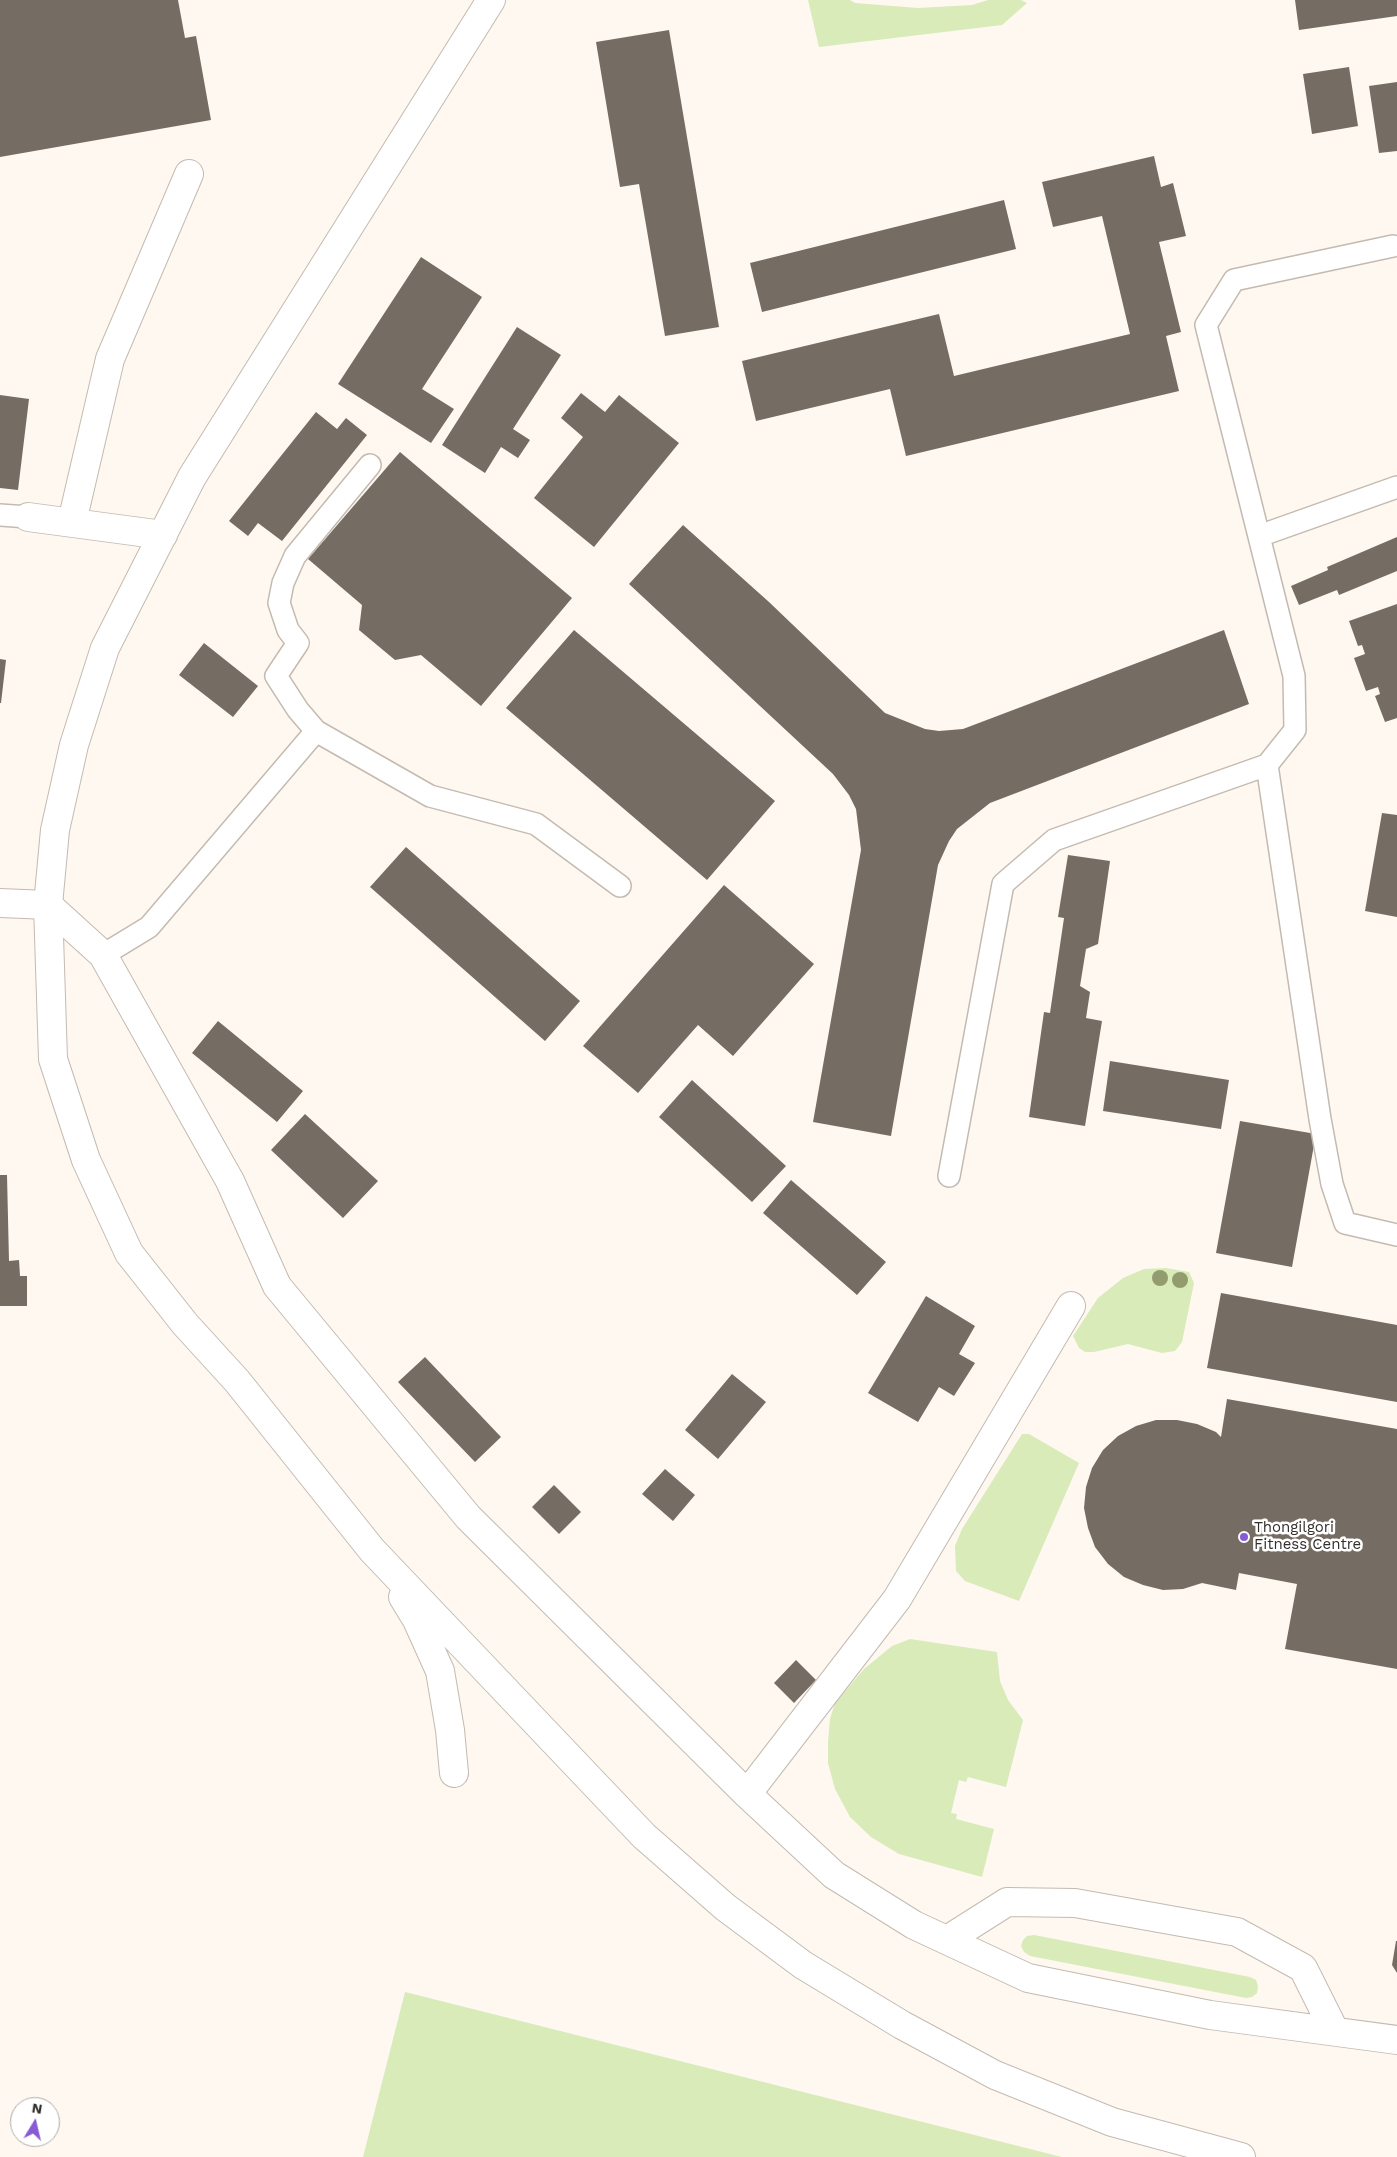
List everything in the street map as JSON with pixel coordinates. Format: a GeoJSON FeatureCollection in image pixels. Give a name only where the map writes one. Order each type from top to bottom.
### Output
{"type":"FeatureCollection","features":[{"type":"Feature","properties":{"kind":"street"},"geometry":{"type":"LineString","coordinates":[[491,0],[198,469],[105,648],[74,745],[55,830],[48,905],[53,1059],[86,1160],[129,1253],[184,1324],[237,1381],[372,1550],[644,1836],[724,1907],[803,1965],[902,2025],[995,2075],[1112,2122],[1241,2157]]}},
{"type":"Feature","properties":{"kind":"street"},"geometry":{"type":"LineString","coordinates":[[72,522],[110,359],[189,174]]}},
{"type":"Feature","properties":{"kind":"street"},"geometry":{"type":"LineString","coordinates":[[28,517],[163,535]]}},
{"type":"Feature","properties":{"kind":"street"},"geometry":{"type":"LineString","coordinates":[[0,903],[48,905],[103,955],[230,1181],[277,1286],[468,1517],[747,1794],[834,1875],[914,1925],[1028,1978],[1210,2015],[1334,2030],[1397,2040]]}},
{"type":"Feature","properties":{"kind":"street"},"geometry":{"type":"LineString","coordinates":[[747,1794],[896,1598],[1071,1306]]}},
{"type":"Feature","properties":{"kind":"street"},"geometry":{"type":"LineString","coordinates":[[372,1550],[418,1620],[440,1671],[450,1730],[454,1773]]}},
{"type":"Feature","properties":{"kind":"street"},"geometry":{"type":"LineString","coordinates":[[947,1940],[1007,1902],[1075,1903],[1238,1932],[1303,1968],[1334,2030]]}},
{"type":"Feature","properties":{"kind":"lane"},"geometry":{"type":"LineString","coordinates":[[950,1176],[1004,884],[1054,840],[1267,765],[1295,730],[1294,676],[1206,325],[1234,280],[1393,246]]}},
{"type":"Feature","properties":{"kind":"lane"},"geometry":{"type":"LineString","coordinates":[[370,464],[295,556],[283,583],[279,603],[288,630],[298,643],[276,676],[298,710],[316,731],[430,796],[536,824],[620,886]]}},
{"type":"Feature","properties":{"kind":"lane"},"geometry":{"type":"LineString","coordinates":[[1259,536],[1397,487]]}},
{"type":"Feature","properties":{"kind":"lane"},"geometry":{"type":"LineString","coordinates":[[0,515],[28,517]]}},
{"type":"Feature","properties":{"kind":"lane"},"geometry":{"type":"LineString","coordinates":[[103,955],[149,927],[316,731]]}},
{"type":"Feature","properties":{"kind":"lane"},"geometry":{"type":"LineString","coordinates":[[1267,765],[1320,1119],[1332,1184],[1345,1223],[1397,1235]]}},
{"type":"Feature","properties":{"kind":"green space"},"geometry":{"type":"Polygon","coordinates":[[[808,0],[850,0],[855,3],[918,8],[972,5],[988,0],[1021,0],[1027,3],[1002,25],[819,47],[808,0]]]}},
{"type":"Feature","properties":{"kind":"green space"},"geometry":{"type":"Polygon","coordinates":[[[1166,1268],[1189,1272],[1194,1283],[1182,1342],[1175,1351],[1162,1353],[1128,1344],[1094,1352],[1085,1352],[1079,1348],[1073,1336],[1098,1298],[1123,1278],[1144,1269],[1166,1268]]]}},
{"type":"Feature","properties":{"kind":"green space"},"geometry":{"type":"Polygon","coordinates":[[[1022,1434],[1029,1434],[1079,1463],[1019,1601],[965,1581],[956,1571],[955,1546],[962,1529],[1022,1434]]]}},
{"type":"Feature","properties":{"kind":"green space"},"geometry":{"type":"Polygon","coordinates":[[[910,1639],[997,1652],[1000,1681],[1008,1700],[1023,1720],[1006,1787],[968,1777],[966,1782],[959,1780],[951,1813],[957,1814],[956,1819],[994,1829],[982,1877],[899,1854],[871,1837],[850,1817],[835,1789],[828,1763],[828,1742],[830,1719],[835,1703],[864,1669],[892,1646],[910,1639]]]}},
{"type":"Feature","properties":{"kind":"green space"},"geometry":{"type":"Polygon","coordinates":[[[1034,1935],[1250,1977],[1256,1980],[1258,1986],[1257,1993],[1252,1997],[1246,1998],[1030,1956],[1024,1952],[1021,1946],[1027,1936],[1034,1935]]]}},
{"type":"Feature","properties":{"kind":"green space"},"geometry":{"type":"Polygon","coordinates":[[[405,1992],[1062,2157],[363,2157],[405,1992]]]}},
{"type":"Feature","properties":{"kind":"building"},"geometry":{"type":"Polygon","coordinates":[[[0,0],[178,0],[185,38],[196,36],[211,120],[0,157],[0,0]]]}},
{"type":"Feature","properties":{"kind":"building"},"geometry":{"type":"Polygon","coordinates":[[[1295,0],[1397,0],[1397,16],[1299,30],[1295,0]]]}},
{"type":"Feature","properties":{"kind":"building"},"geometry":{"type":"Polygon","coordinates":[[[669,30],[719,327],[665,336],[639,184],[620,187],[596,42],[669,30]]]}},
{"type":"Feature","properties":{"kind":"building"},"geometry":{"type":"Polygon","coordinates":[[[1349,67],[1358,126],[1312,134],[1303,74],[1349,67]]]}},
{"type":"Feature","properties":{"kind":"building"},"geometry":{"type":"Polygon","coordinates":[[[1397,82],[1397,151],[1379,153],[1369,86],[1397,82]]]}},
{"type":"Feature","properties":{"kind":"building"},"geometry":{"type":"Polygon","coordinates":[[[1154,156],[1161,187],[1173,183],[1186,236],[1159,242],[1181,332],[1166,336],[1179,391],[906,456],[890,389],[756,421],[742,361],[939,314],[954,376],[1130,334],[1102,216],[1053,227],[1042,182],[1154,156]]]}},
{"type":"Feature","properties":{"kind":"building"},"geometry":{"type":"Polygon","coordinates":[[[1004,200],[1016,249],[762,312],[750,263],[1004,200]]]}},
{"type":"Feature","properties":{"kind":"building"},"geometry":{"type":"Polygon","coordinates":[[[421,257],[482,297],[422,389],[454,409],[431,443],[338,384],[421,257]]]}},
{"type":"Feature","properties":{"kind":"building"},"geometry":{"type":"Polygon","coordinates":[[[517,327],[561,355],[513,429],[530,440],[518,458],[501,447],[485,473],[442,445],[517,327]]]}},
{"type":"Feature","properties":{"kind":"building"},"geometry":{"type":"Polygon","coordinates":[[[581,393],[605,412],[619,395],[679,443],[594,547],[534,498],[583,437],[561,418],[581,393]]]}},
{"type":"Feature","properties":{"kind":"building"},"geometry":{"type":"Polygon","coordinates":[[[0,395],[29,399],[18,490],[0,488],[0,395]]]}},
{"type":"Feature","properties":{"kind":"building"},"geometry":{"type":"Polygon","coordinates":[[[316,412],[337,429],[346,418],[367,435],[282,541],[258,523],[248,536],[229,521],[316,412]]]}},
{"type":"Feature","properties":{"kind":"building"},"geometry":{"type":"Polygon","coordinates":[[[400,452],[572,598],[481,706],[421,655],[395,660],[359,630],[362,605],[308,559],[400,452]]]}},
{"type":"Feature","properties":{"kind":"building"},"geometry":{"type":"Polygon","coordinates":[[[683,525],[769,602],[885,713],[925,729],[939,731],[963,729],[1224,630],[1249,704],[990,803],[957,829],[949,841],[938,865],[891,1136],[813,1122],[861,850],[856,809],[849,795],[833,774],[629,584],[683,525]]]}},
{"type":"Feature","properties":{"kind":"building"},"geometry":{"type":"Polygon","coordinates":[[[1397,537],[1397,571],[1339,595],[1337,590],[1299,605],[1291,586],[1328,570],[1327,567],[1397,537]]]}},
{"type":"Feature","properties":{"kind":"building"},"geometry":{"type":"Polygon","coordinates":[[[1397,604],[1397,718],[1385,722],[1375,696],[1380,694],[1378,687],[1366,691],[1354,658],[1365,654],[1362,645],[1358,646],[1349,621],[1397,604]]]}},
{"type":"Feature","properties":{"kind":"building"},"geometry":{"type":"Polygon","coordinates":[[[574,630],[775,801],[707,880],[506,708],[574,630]]]}},
{"type":"Feature","properties":{"kind":"building"},"geometry":{"type":"Polygon","coordinates":[[[204,643],[258,686],[233,717],[179,675],[204,643]]]}},
{"type":"Feature","properties":{"kind":"building"},"geometry":{"type":"Polygon","coordinates":[[[0,659],[6,660],[1,703],[0,703],[0,659]]]}},
{"type":"Feature","properties":{"kind":"building"},"geometry":{"type":"Polygon","coordinates":[[[1382,813],[1397,815],[1397,917],[1365,911],[1382,813]]]}},
{"type":"Feature","properties":{"kind":"building"},"geometry":{"type":"Polygon","coordinates":[[[406,847],[580,1001],[545,1041],[370,887],[406,847]]]}},
{"type":"Feature","properties":{"kind":"building"},"geometry":{"type":"Polygon","coordinates":[[[1068,855],[1110,861],[1098,944],[1086,949],[1080,986],[1090,992],[1086,1018],[1102,1021],[1085,1126],[1029,1117],[1044,1012],[1050,1013],[1064,918],[1058,917],[1068,855]]]}},
{"type":"Feature","properties":{"kind":"building"},"geometry":{"type":"Polygon","coordinates":[[[724,885],[814,964],[733,1056],[698,1025],[638,1093],[583,1046],[724,885]]]}},
{"type":"Feature","properties":{"kind":"building"},"geometry":{"type":"Polygon","coordinates":[[[218,1021],[303,1091],[277,1122],[192,1053],[218,1021]]]}},
{"type":"Feature","properties":{"kind":"building"},"geometry":{"type":"Polygon","coordinates":[[[1110,1061],[1229,1080],[1221,1129],[1103,1111],[1110,1061]]]}},
{"type":"Feature","properties":{"kind":"building"},"geometry":{"type":"Polygon","coordinates":[[[692,1080],[786,1166],[752,1202],[659,1117],[692,1080]]]}},
{"type":"Feature","properties":{"kind":"building"},"geometry":{"type":"Polygon","coordinates":[[[305,1114],[378,1181],[343,1218],[271,1150],[305,1114]]]}},
{"type":"Feature","properties":{"kind":"building"},"geometry":{"type":"Polygon","coordinates":[[[1240,1121],[1316,1134],[1292,1267],[1216,1253],[1240,1121]]]}},
{"type":"Feature","properties":{"kind":"building"},"geometry":{"type":"Polygon","coordinates":[[[0,1175],[7,1175],[9,1261],[19,1260],[20,1276],[27,1276],[27,1306],[0,1306],[0,1175]]]}},
{"type":"Feature","properties":{"kind":"building"},"geometry":{"type":"Polygon","coordinates":[[[791,1180],[886,1262],[857,1295],[763,1213],[791,1180]]]}},
{"type":"Feature","properties":{"kind":"building"},"geometry":{"type":"Polygon","coordinates":[[[1221,1293],[1397,1325],[1397,1402],[1207,1368],[1221,1293]]]}},
{"type":"Feature","properties":{"kind":"building"},"geometry":{"type":"Polygon","coordinates":[[[926,1296],[975,1326],[959,1354],[975,1363],[954,1396],[939,1387],[918,1422],[868,1393],[926,1296]]]}},
{"type":"Feature","properties":{"kind":"building"},"geometry":{"type":"Polygon","coordinates":[[[425,1357],[501,1437],[475,1462],[398,1382],[425,1357]]]}},
{"type":"Feature","properties":{"kind":"building"},"geometry":{"type":"Polygon","coordinates":[[[732,1374],[766,1402],[718,1459],[685,1430],[732,1374]]]}},
{"type":"Feature","properties":{"kind":"building","name":"Thongilgori Fitness Centre"},"geometry":{"type":"Polygon","coordinates":[[[1227,1399],[1397,1429],[1397,1669],[1285,1649],[1297,1584],[1239,1573],[1236,1590],[1202,1583],[1183,1589],[1163,1590],[1143,1585],[1124,1577],[1108,1564],[1095,1547],[1088,1528],[1084,1508],[1086,1487],[1092,1468],[1103,1450],[1118,1436],[1136,1426],[1156,1420],[1177,1420],[1197,1424],[1216,1432],[1221,1437],[1227,1399]]]}},
{"type":"Feature","properties":{"kind":"building"},"geometry":{"type":"Polygon","coordinates":[[[665,1469],[695,1495],[673,1521],[642,1494],[665,1469]]]}},
{"type":"Feature","properties":{"kind":"building"},"geometry":{"type":"Polygon","coordinates":[[[554,1485],[581,1512],[559,1534],[532,1507],[554,1485]]]}},
{"type":"Feature","properties":{"kind":"building"},"geometry":{"type":"Polygon","coordinates":[[[796,1660],[816,1680],[794,1703],[774,1683],[796,1660]]]}},
{"type":"Feature","properties":{"kind":"building"},"geometry":{"type":"Polygon","coordinates":[[[1397,1941],[1397,1973],[1392,1965],[1397,1941]]]}},
{"type":"Feature","properties":{"kind":"place","name":"Thongilgori Fitness Centre"},"geometry":{"type":"Point","coordinates":[1244,1537]}}]}
